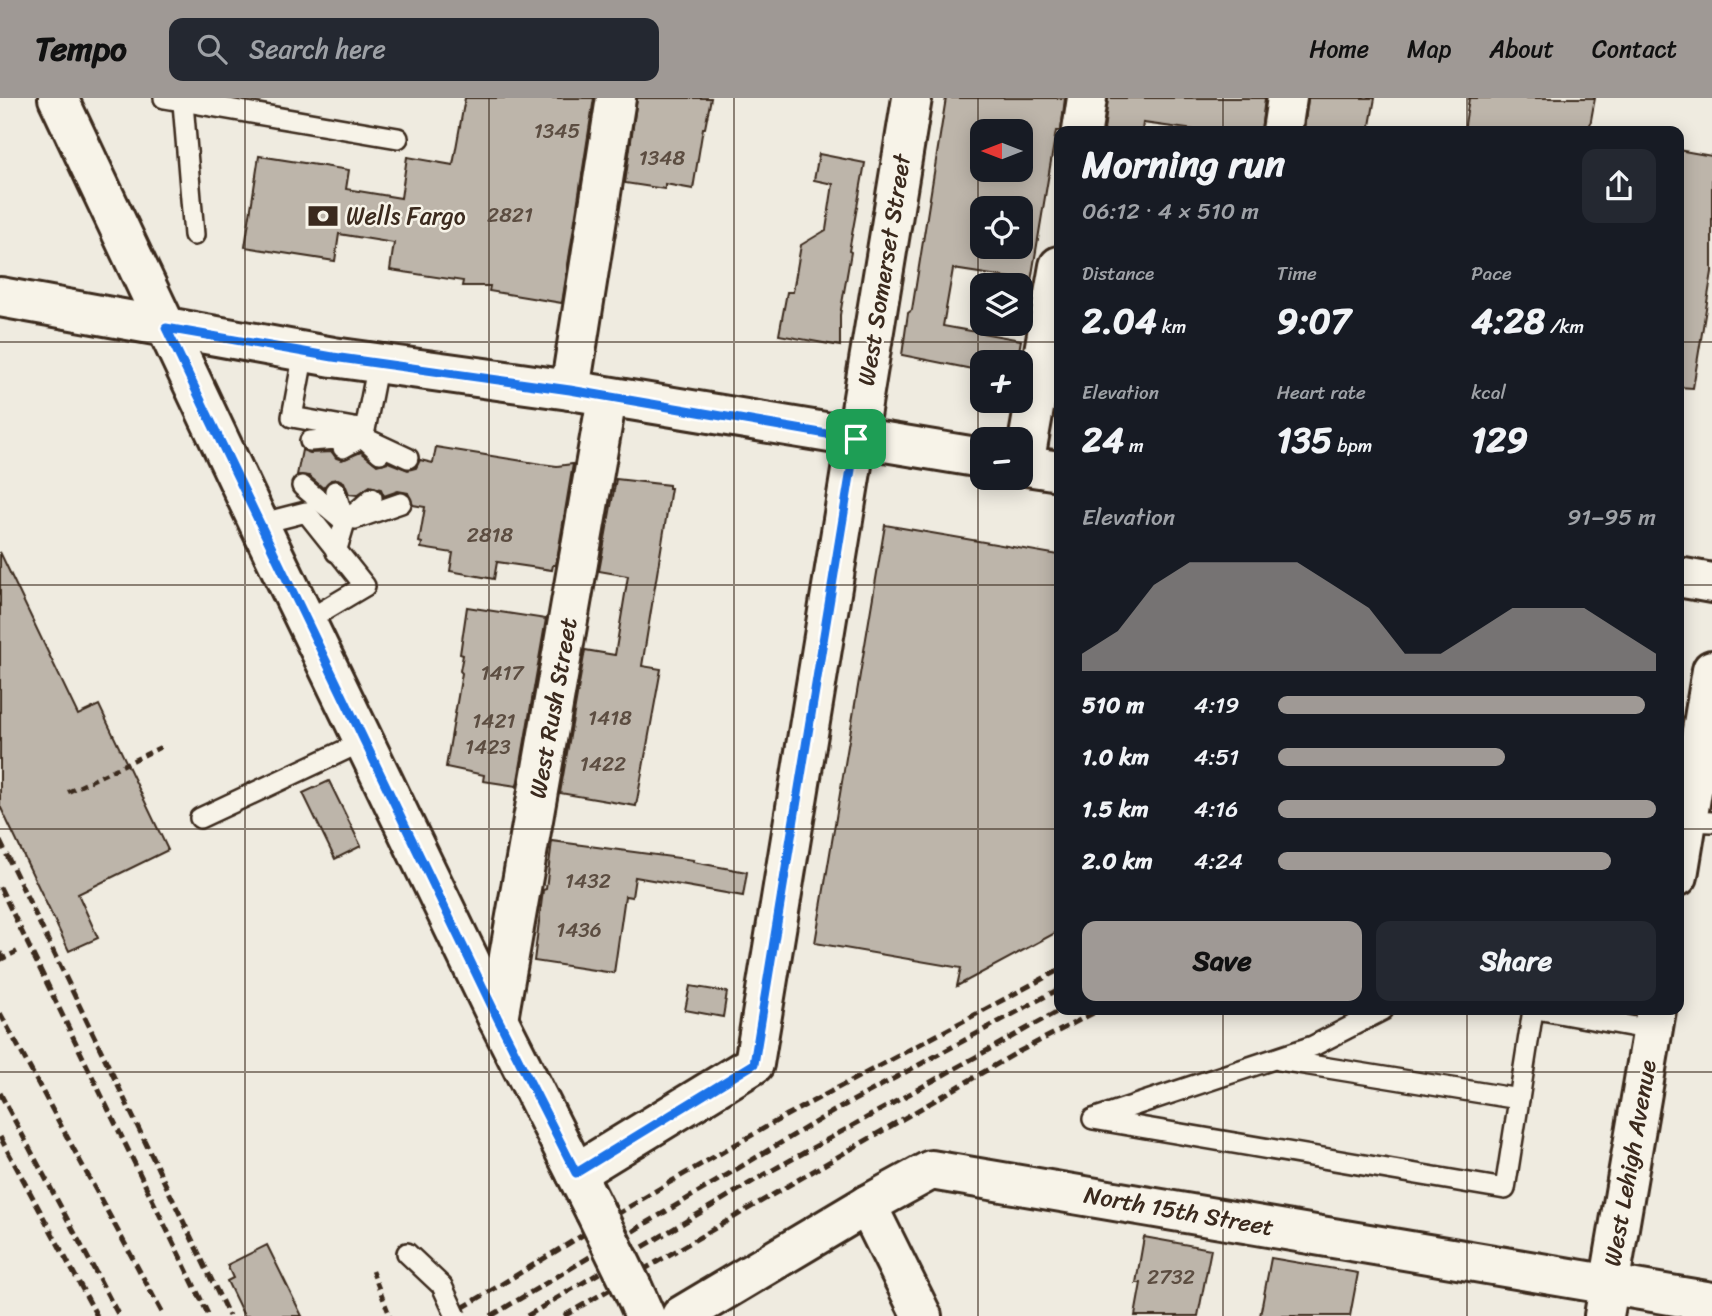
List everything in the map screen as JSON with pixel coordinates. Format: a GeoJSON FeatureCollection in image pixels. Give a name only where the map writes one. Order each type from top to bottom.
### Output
{"type":"FeatureCollection","features":[{"type":"Feature","properties":{"kind":"street"},"geometry":{"type":"LineString","coordinates":[[570,390],[616,98]]}},
{"type":"Feature","properties":{"kind":"street","name":"West Somerset Street"},"geometry":{"type":"LineString","coordinates":[[576,1173],[754,1064],[912,98]]}},
{"type":"Feature","properties":{"kind":"street"},"geometry":{"type":"LineString","coordinates":[[1083,126],[1087,98]]}},
{"type":"Feature","properties":{"kind":"street"},"geometry":{"type":"LineString","coordinates":[[1283,126],[1287,98]]}},
{"type":"Feature","properties":{"kind":"street"},"geometry":{"type":"LineString","coordinates":[[70,108],[166,328],[259,524],[498,1019],[639,1303]]}},
{"type":"Feature","properties":{"kind":"street"},"geometry":{"type":"LineString","coordinates":[[0,298],[304,352],[570,390],[970,456]]}},
{"type":"Feature","properties":{"kind":"street"},"geometry":{"type":"LineString","coordinates":[[1034,467],[1054,305]]}},
{"type":"Feature","properties":{"kind":"street","name":"West Rush Street"},"geometry":{"type":"LineString","coordinates":[[498,1019],[607,398]]}},
{"type":"Feature","properties":{"kind":"street"},"geometry":{"type":"LineString","coordinates":[[1684,578],[1712,583]]}},
{"type":"Feature","properties":{"kind":"street"},"geometry":{"type":"LineString","coordinates":[[1684,861],[1700,822],[1711,686]]}},
{"type":"Feature","properties":{"kind":"street","name":"West Lehigh Avenue"},"geometry":{"type":"LineString","coordinates":[[1606,1300],[1654,1020]]}},
{"type":"Feature","properties":{"kind":"street","name":"North 15th Street"},"geometry":{"type":"LineString","coordinates":[[681,1316],[866,1205],[931,1170],[1606,1300],[1712,1302]]}},
{"type":"Feature","properties":{"kind":"street"},"geometry":{"type":"LineString","coordinates":[[866,1205],[922,1316]]}},
{"type":"Feature","properties":{"kind":"lane"},"geometry":{"type":"LineString","coordinates":[[164,98],[398,138]]}},
{"type":"Feature","properties":{"kind":"lane"},"geometry":{"type":"LineString","coordinates":[[183,103],[194,235]]}},
{"type":"Feature","properties":{"kind":"lane"},"geometry":{"type":"LineString","coordinates":[[304,352],[292,417],[364,434],[408,458]]}},
{"type":"Feature","properties":{"kind":"lane"},"geometry":{"type":"LineString","coordinates":[[344,447],[364,434],[378,363]]}},
{"type":"Feature","properties":{"kind":"lane"},"geometry":{"type":"LineString","coordinates":[[310,441],[364,434]]}},
{"type":"Feature","properties":{"kind":"lane"},"geometry":{"type":"LineString","coordinates":[[364,434],[380,453]]}},
{"type":"Feature","properties":{"kind":"lane"},"geometry":{"type":"LineString","coordinates":[[302,486],[345,522]]}},
{"type":"Feature","properties":{"kind":"lane"},"geometry":{"type":"LineString","coordinates":[[335,491],[345,522]]}},
{"type":"Feature","properties":{"kind":"lane"},"geometry":{"type":"LineString","coordinates":[[336,552],[345,522],[372,498]]}},
{"type":"Feature","properties":{"kind":"lane"},"geometry":{"type":"LineString","coordinates":[[345,522],[401,503]]}},
{"type":"Feature","properties":{"kind":"lane"},"geometry":{"type":"LineString","coordinates":[[259,524],[306,512],[365,586],[306,621]]}},
{"type":"Feature","properties":{"kind":"lane"},"geometry":{"type":"LineString","coordinates":[[200,818],[364,741]]}},
{"type":"Feature","properties":{"kind":"lane"},"geometry":{"type":"LineString","coordinates":[[1373,1015],[1313,1046],[1093,1119],[1505,1189],[1532,1015]]}},
{"type":"Feature","properties":{"kind":"lane"},"geometry":{"type":"LineString","coordinates":[[1598,1015],[1654,1020]]}},
{"type":"Feature","properties":{"kind":"lane"},"geometry":{"type":"LineString","coordinates":[[1275,1059],[1520,1099]]}},
{"type":"Feature","properties":{"kind":"lane"},"geometry":{"type":"LineString","coordinates":[[407,1253],[442,1286],[456,1316]]}},
{"type":"Feature","properties":{"kind":"path"},"geometry":{"type":"LineString","coordinates":[[68,793],[165,745]]}},
{"type":"Feature","properties":{"kind":"path"},"geometry":{"type":"LineString","coordinates":[[0,952],[2,959],[20,950]]}},
{"type":"Feature","properties":{"kind":"path"},"geometry":{"type":"LineString","coordinates":[[372,1271],[390,1316]]}},
{"type":"Feature","properties":{"kind":"building"},"geometry":{"type":"Polygon","coordinates":[[[465,98],[594,98],[562,303],[489,291],[490,286],[462,286],[463,281],[390,270],[394,243],[339,234],[335,261],[245,247],[259,156],[349,170],[346,189],[401,198],[407,157],[453,165],[465,98]]]}},
{"type":"Feature","properties":{"kind":"building"},"geometry":{"type":"Polygon","coordinates":[[[637,98],[711,98],[693,189],[665,184],[665,189],[625,183],[637,98]]]}},
{"type":"Feature","properties":{"kind":"building"},"geometry":{"type":"Polygon","coordinates":[[[946,98],[1065,98],[1062,126],[1054,126],[1054,143],[1032,273],[979,273],[953,269],[943,326],[970,331],[970,336],[999,336],[1021,340],[1019,350],[970,350],[970,369],[902,355],[908,313],[912,310],[946,98]]]}},
{"type":"Feature","properties":{"kind":"building"},"geometry":{"type":"Polygon","coordinates":[[[1108,98],[1265,98],[1262,126],[1165,126],[1143,123],[1143,126],[1105,126],[1108,98]]]}},
{"type":"Feature","properties":{"kind":"building"},"geometry":{"type":"Polygon","coordinates":[[[1308,98],[1375,98],[1370,126],[1305,126],[1308,98]]]}},
{"type":"Feature","properties":{"kind":"building"},"geometry":{"type":"Polygon","coordinates":[[[1469,98],[1595,98],[1590,126],[1465,126],[1469,98]]]}},
{"type":"Feature","properties":{"kind":"building"},"geometry":{"type":"Polygon","coordinates":[[[1684,151],[1712,156],[1712,272],[1693,388],[1684,387],[1684,151]]]}},
{"type":"Feature","properties":{"kind":"building"},"geometry":{"type":"Polygon","coordinates":[[[819,154],[865,163],[840,315],[840,346],[779,335],[787,292],[793,292],[801,245],[826,230],[833,184],[814,180],[819,154]]]}},
{"type":"Feature","properties":{"kind":"building"},"geometry":{"type":"Polygon","coordinates":[[[436,447],[557,466],[573,464],[556,565],[553,565],[552,570],[497,562],[494,579],[450,571],[453,553],[421,548],[422,543],[419,542],[425,507],[413,505],[408,493],[398,491],[384,496],[381,489],[370,486],[357,495],[349,494],[344,482],[338,479],[331,480],[323,488],[309,476],[297,475],[302,450],[310,453],[332,452],[336,458],[342,460],[361,452],[377,465],[388,462],[408,470],[416,468],[420,460],[433,463],[436,447]]]}},
{"type":"Feature","properties":{"kind":"building"},"geometry":{"type":"Polygon","coordinates":[[[616,479],[669,485],[671,488],[642,666],[661,669],[636,806],[560,793],[585,650],[615,655],[628,576],[599,571],[616,479]]]}},
{"type":"Feature","properties":{"kind":"building"},"geometry":{"type":"Polygon","coordinates":[[[885,525],[1054,554],[1054,934],[957,986],[961,968],[815,943],[885,525]]]}},
{"type":"Feature","properties":{"kind":"building"},"geometry":{"type":"Polygon","coordinates":[[[0,552],[78,715],[99,705],[168,850],[78,894],[98,938],[69,951],[0,806],[0,552]]]}},
{"type":"Feature","properties":{"kind":"building"},"geometry":{"type":"Polygon","coordinates":[[[467,607],[546,619],[517,786],[483,781],[484,775],[446,767],[462,673],[460,671],[463,655],[460,654],[467,607]]]}},
{"type":"Feature","properties":{"kind":"building"},"geometry":{"type":"Polygon","coordinates":[[[329,781],[361,846],[335,859],[303,793],[329,781]]]}},
{"type":"Feature","properties":{"kind":"building"},"geometry":{"type":"Polygon","coordinates":[[[552,841],[694,860],[693,862],[747,872],[743,896],[635,877],[632,897],[625,896],[614,973],[534,961],[552,841]]]}},
{"type":"Feature","properties":{"kind":"building"},"geometry":{"type":"Polygon","coordinates":[[[690,986],[727,992],[723,1017],[685,1010],[690,986]]]}},
{"type":"Feature","properties":{"kind":"building"},"geometry":{"type":"Polygon","coordinates":[[[1144,1237],[1211,1249],[1198,1316],[1135,1316],[1141,1283],[1136,1283],[1144,1237]]]}},
{"type":"Feature","properties":{"kind":"building"},"geometry":{"type":"Polygon","coordinates":[[[267,1245],[302,1316],[244,1316],[227,1281],[233,1278],[227,1265],[267,1245]]]}},
{"type":"Feature","properties":{"kind":"building"},"geometry":{"type":"Polygon","coordinates":[[[1271,1258],[1358,1273],[1350,1316],[1260,1316],[1271,1258]]]}},
{"type":"Feature","properties":{"kind":"railway"},"geometry":{"type":"LineString","coordinates":[[0,841],[229,1316]]}},
{"type":"Feature","properties":{"kind":"railway"},"geometry":{"type":"LineString","coordinates":[[0,887],[209,1316]]}},
{"type":"Feature","properties":{"kind":"railway"},"geometry":{"type":"LineString","coordinates":[[449,1316],[787,1115],[1054,973]]}},
{"type":"Feature","properties":{"kind":"railway"},"geometry":{"type":"LineString","coordinates":[[491,1316],[834,1111],[1054,992]]}},
{"type":"Feature","properties":{"kind":"railway"},"geometry":{"type":"LineString","coordinates":[[0,1013],[164,1316]]}},
{"type":"Feature","properties":{"kind":"railway"},"geometry":{"type":"LineString","coordinates":[[527,1316],[762,1176],[1054,1013]]}},
{"type":"Feature","properties":{"kind":"railway"},"geometry":{"type":"LineString","coordinates":[[564,1316],[1018,1052],[1089,1015]]}},
{"type":"Feature","properties":{"kind":"railway"},"geometry":{"type":"LineString","coordinates":[[0,1093],[119,1316]]}},
{"type":"Feature","properties":{"kind":"railway"},"geometry":{"type":"LineString","coordinates":[[0,1137],[97,1316]]}},
{"type":"Feature","properties":{"kind":"place","name":"Wells Fargo"},"geometry":{"type":"Point","coordinates":[323,216]}},
{"type":"Feature","properties":{"kind":"route"},"geometry":{"type":"LineString","coordinates":[[166,328],[333,357],[570,390],[856,439],[754,1064],[576,1173],[498,1019],[166,328]]}}]}
